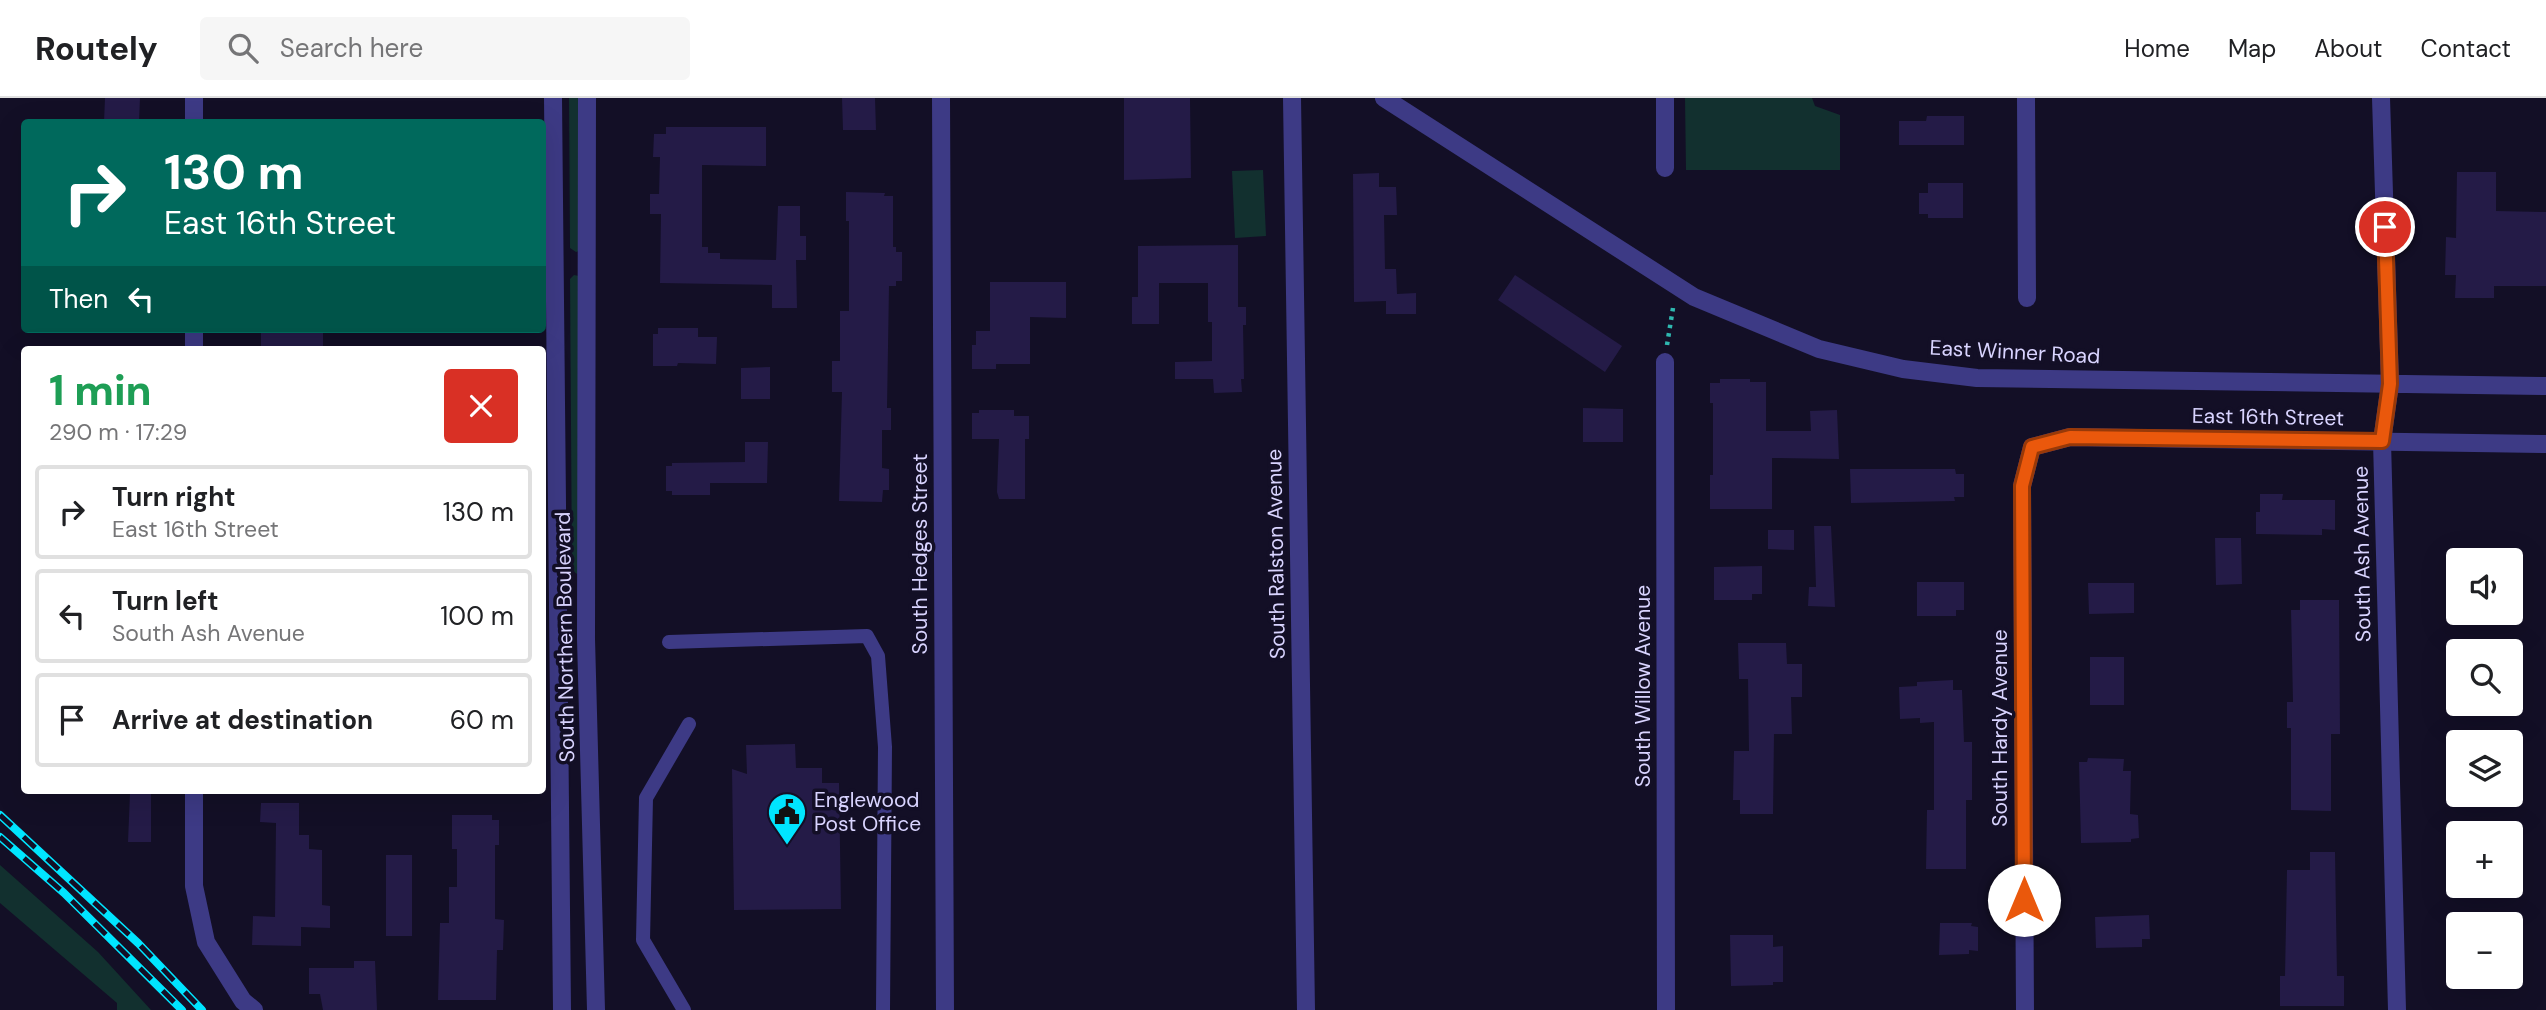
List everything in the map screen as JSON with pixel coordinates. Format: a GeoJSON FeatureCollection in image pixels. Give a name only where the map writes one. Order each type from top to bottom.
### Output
{"type":"FeatureCollection","features":[{"type":"Feature","properties":{"kind":"street"},"geometry":{"type":"LineString","coordinates":[[194,98],[194,119]]}},
{"type":"Feature","properties":{"kind":"street","name":"South Northern Boulevard"},"geometry":{"type":"LineString","coordinates":[[553,98],[562,1010]]}},
{"type":"Feature","properties":{"kind":"street","name":"South Northern Boulevard"},"geometry":{"type":"LineString","coordinates":[[587,98],[586,639],[596,1010]]}},
{"type":"Feature","properties":{"kind":"street","name":"South Hedges Street"},"geometry":{"type":"LineString","coordinates":[[941,98],[945,1010]]}},
{"type":"Feature","properties":{"kind":"street","name":"South Ralston Avenue"},"geometry":{"type":"LineString","coordinates":[[1292,98],[1306,1010]]}},
{"type":"Feature","properties":{"kind":"street","name":"East Winner Road"},"geometry":{"type":"LineString","coordinates":[[1384,98],[1694,297],[1819,349],[1903,369],[1977,378],[2546,386]]}},
{"type":"Feature","properties":{"kind":"street"},"geometry":{"type":"LineString","coordinates":[[1664,168],[1665,98]]}},
{"type":"Feature","properties":{"kind":"street"},"geometry":{"type":"LineString","coordinates":[[2026,98],[2027,298]]}},
{"type":"Feature","properties":{"kind":"street","name":"South Ash Avenue"},"geometry":{"type":"LineString","coordinates":[[2381,98],[2390,384],[2382,441],[2397,1010]]}},
{"type":"Feature","properties":{"kind":"street"},"geometry":{"type":"LineString","coordinates":[[554,265],[587,264]]}},
{"type":"Feature","properties":{"kind":"street","name":"South Willow Avenue"},"geometry":{"type":"LineString","coordinates":[[1665,362],[1666,1010]]}},
{"type":"Feature","properties":{"kind":"street","name":"East 16th Street"},"geometry":{"type":"LineString","coordinates":[[2032,447],[2070,437],[2546,444]]}},
{"type":"Feature","properties":{"kind":"street","name":"South Hardy Avenue"},"geometry":{"type":"LineString","coordinates":[[2025,1010],[2022,486],[2032,447]]}},
{"type":"Feature","properties":{"kind":"street"},"geometry":{"type":"LineString","coordinates":[[194,794],[194,886],[206,942],[243,1001],[254,1010]]}},
{"type":"Feature","properties":{"kind":"lane"},"geometry":{"type":"LineString","coordinates":[[669,642],[867,636],[878,656],[885,747],[883,1010]]}},
{"type":"Feature","properties":{"kind":"lane"},"geometry":{"type":"LineString","coordinates":[[684,1010],[643,940],[646,799],[689,724]]}},
{"type":"Feature","properties":{"kind":"path"},"geometry":{"type":"LineString","coordinates":[[1669,324],[1673,308]]}},
{"type":"Feature","properties":{"kind":"green space"},"geometry":{"type":"Polygon","coordinates":[[[569,98],[579,98],[579,251],[576,252],[570,248],[569,98]]]}},
{"type":"Feature","properties":{"kind":"green space"},"geometry":{"type":"Polygon","coordinates":[[[1685,98],[1812,98],[1815,106],[1840,115],[1840,170],[1686,170],[1685,98]]]}},
{"type":"Feature","properties":{"kind":"green space"},"geometry":{"type":"Polygon","coordinates":[[[1263,170],[1266,236],[1235,238],[1232,171],[1263,170]]]}},
{"type":"Feature","properties":{"kind":"green space"},"geometry":{"type":"Polygon","coordinates":[[[574,275],[579,276],[577,574],[572,570],[570,279],[574,275]]]}},
{"type":"Feature","properties":{"kind":"green space"},"geometry":{"type":"Polygon","coordinates":[[[0,865],[98,952],[151,1010],[117,1010],[117,1003],[0,903],[0,865]]]}},
{"type":"Feature","properties":{"kind":"building"},"geometry":{"type":"Polygon","coordinates":[[[105,98],[140,98],[139,119],[104,119],[105,98]]]}},
{"type":"Feature","properties":{"kind":"building"},"geometry":{"type":"Polygon","coordinates":[[[842,98],[875,98],[876,130],[843,130],[842,98]]]}},
{"type":"Feature","properties":{"kind":"building"},"geometry":{"type":"Polygon","coordinates":[[[1124,98],[1190,98],[1191,178],[1124,180],[1124,98]]]}},
{"type":"Feature","properties":{"kind":"building"},"geometry":{"type":"Polygon","coordinates":[[[1927,116],[1964,116],[1964,145],[1899,145],[1899,121],[1926,121],[1927,116]]]}},
{"type":"Feature","properties":{"kind":"building"},"geometry":{"type":"Polygon","coordinates":[[[666,127],[766,127],[766,166],[702,165],[702,247],[708,247],[708,253],[720,253],[720,259],[776,260],[778,206],[800,206],[800,236],[806,236],[806,260],[796,260],[797,308],[772,308],[772,285],[660,283],[661,214],[650,214],[650,194],[659,194],[660,157],[653,157],[654,134],[666,134],[666,127]]]}},
{"type":"Feature","properties":{"kind":"building"},"geometry":{"type":"Polygon","coordinates":[[[2457,172],[2496,172],[2496,211],[2546,212],[2546,286],[2494,286],[2494,298],[2455,298],[2456,275],[2445,275],[2446,237],[2456,238],[2457,172]]]}},
{"type":"Feature","properties":{"kind":"building"},"geometry":{"type":"Polygon","coordinates":[[[1379,173],[1379,187],[1396,187],[1397,215],[1384,215],[1385,269],[1396,269],[1397,294],[1416,293],[1416,314],[1386,314],[1386,301],[1354,302],[1353,174],[1379,173]]]}},
{"type":"Feature","properties":{"kind":"building"},"geometry":{"type":"Polygon","coordinates":[[[1928,183],[1963,183],[1963,218],[1928,218],[1928,214],[1919,214],[1919,193],[1928,193],[1928,183]]]}},
{"type":"Feature","properties":{"kind":"building"},"geometry":{"type":"Polygon","coordinates":[[[846,192],[885,193],[884,196],[893,196],[893,247],[896,247],[896,252],[902,252],[902,281],[896,281],[896,286],[889,286],[887,408],[891,408],[891,430],[882,430],[882,468],[889,469],[889,490],[883,490],[882,502],[839,501],[842,392],[832,392],[832,361],[840,361],[840,311],[849,311],[849,221],[846,221],[846,192]]]}},
{"type":"Feature","properties":{"kind":"building"},"geometry":{"type":"Polygon","coordinates":[[[1238,245],[1238,307],[1246,307],[1246,325],[1243,325],[1242,392],[1214,393],[1213,379],[1175,379],[1175,362],[1212,361],[1208,283],[1159,283],[1159,324],[1132,324],[1132,297],[1138,297],[1138,246],[1238,245]]]}},
{"type":"Feature","properties":{"kind":"building"},"geometry":{"type":"Polygon","coordinates":[[[1515,275],[1622,346],[1605,372],[1498,300],[1515,275]]]}},
{"type":"Feature","properties":{"kind":"building"},"geometry":{"type":"Polygon","coordinates":[[[990,282],[1066,282],[1066,318],[1030,317],[1030,364],[996,364],[996,369],[972,369],[972,345],[976,345],[976,331],[990,331],[990,282]]]}},
{"type":"Feature","properties":{"kind":"building"},"geometry":{"type":"Polygon","coordinates":[[[658,328],[698,328],[698,337],[717,337],[716,364],[678,363],[677,366],[653,366],[653,334],[658,334],[658,328]]]}},
{"type":"Feature","properties":{"kind":"building"},"geometry":{"type":"Polygon","coordinates":[[[261,333],[323,333],[323,346],[261,346],[261,333]]]}},
{"type":"Feature","properties":{"kind":"building"},"geometry":{"type":"Polygon","coordinates":[[[770,367],[770,399],[741,399],[741,368],[770,367]]]}},
{"type":"Feature","properties":{"kind":"building"},"geometry":{"type":"Polygon","coordinates":[[[1720,379],[1766,382],[1766,431],[1811,431],[1810,411],[1837,410],[1839,459],[1772,458],[1772,509],[1710,509],[1713,403],[1710,403],[1710,383],[1720,383],[1720,379]]]}},
{"type":"Feature","properties":{"kind":"building"},"geometry":{"type":"Polygon","coordinates":[[[1583,408],[1623,409],[1623,442],[1583,442],[1583,408]]]}},
{"type":"Feature","properties":{"kind":"building"},"geometry":{"type":"Polygon","coordinates":[[[979,410],[1014,410],[1014,416],[1029,416],[1029,439],[1025,439],[1025,499],[999,499],[999,439],[972,439],[972,413],[979,413],[979,410]]]}},
{"type":"Feature","properties":{"kind":"building"},"geometry":{"type":"Polygon","coordinates":[[[745,442],[768,442],[767,483],[710,483],[710,495],[672,495],[672,491],[666,491],[666,466],[672,466],[672,463],[745,462],[745,442]]]}},
{"type":"Feature","properties":{"kind":"building"},"geometry":{"type":"Polygon","coordinates":[[[1850,469],[1955,469],[1956,474],[1964,474],[1964,497],[1954,497],[1955,501],[1851,503],[1850,469]]]}},
{"type":"Feature","properties":{"kind":"building"},"geometry":{"type":"Polygon","coordinates":[[[2260,494],[2283,494],[2282,500],[2335,500],[2335,530],[2322,529],[2322,535],[2256,534],[2256,512],[2260,512],[2260,494]]]}},
{"type":"Feature","properties":{"kind":"building"},"geometry":{"type":"Polygon","coordinates":[[[1814,526],[1831,526],[1835,607],[1808,606],[1809,587],[1816,587],[1814,526]]]}},
{"type":"Feature","properties":{"kind":"building"},"geometry":{"type":"Polygon","coordinates":[[[1768,530],[1794,530],[1794,550],[1768,549],[1768,530]]]}},
{"type":"Feature","properties":{"kind":"building"},"geometry":{"type":"Polygon","coordinates":[[[2215,538],[2241,538],[2242,584],[2216,585],[2215,538]]]}},
{"type":"Feature","properties":{"kind":"building"},"geometry":{"type":"Polygon","coordinates":[[[1762,566],[1762,594],[1752,594],[1752,600],[1714,600],[1714,567],[1762,566]]]}},
{"type":"Feature","properties":{"kind":"building"},"geometry":{"type":"Polygon","coordinates":[[[1917,582],[1964,582],[1964,610],[1956,610],[1956,616],[1917,616],[1917,582]]]}},
{"type":"Feature","properties":{"kind":"building"},"geometry":{"type":"Polygon","coordinates":[[[2088,583],[2134,583],[2134,613],[2089,614],[2088,583]]]}},
{"type":"Feature","properties":{"kind":"building"},"geometry":{"type":"Polygon","coordinates":[[[2300,600],[2339,600],[2340,734],[2331,734],[2331,811],[2291,810],[2291,728],[2287,728],[2287,702],[2293,702],[2291,610],[2300,610],[2300,600]]]}},
{"type":"Feature","properties":{"kind":"building"},"geometry":{"type":"Polygon","coordinates":[[[1738,643],[1786,643],[1787,664],[1802,664],[1802,697],[1791,697],[1792,734],[1774,734],[1773,814],[1740,814],[1740,800],[1733,800],[1734,751],[1749,751],[1748,679],[1739,679],[1738,643]]]}},
{"type":"Feature","properties":{"kind":"building"},"geometry":{"type":"Polygon","coordinates":[[[2090,657],[2124,657],[2124,705],[2090,705],[2090,657]]]}},
{"type":"Feature","properties":{"kind":"building"},"geometry":{"type":"Polygon","coordinates":[[[1953,680],[1953,690],[1962,690],[1964,742],[1972,742],[1972,800],[1966,800],[1966,869],[1926,869],[1927,810],[1934,810],[1934,722],[1920,723],[1920,718],[1900,719],[1899,687],[1917,686],[1917,682],[1953,680]]]}},
{"type":"Feature","properties":{"kind":"building","name":"Englewood Post Office"},"geometry":{"type":"Polygon","coordinates":[[[795,744],[796,768],[822,768],[822,783],[839,783],[841,909],[734,910],[732,769],[747,774],[746,745],[795,744]]]}},
{"type":"Feature","properties":{"kind":"building"},"geometry":{"type":"Polygon","coordinates":[[[2088,758],[2124,759],[2123,771],[2131,771],[2130,814],[2138,815],[2139,838],[2131,839],[2131,842],[2081,843],[2079,762],[2087,762],[2088,758]]]}},
{"type":"Feature","properties":{"kind":"building"},"geometry":{"type":"Polygon","coordinates":[[[130,794],[151,794],[151,842],[128,842],[130,794]]]}},
{"type":"Feature","properties":{"kind":"building"},"geometry":{"type":"Polygon","coordinates":[[[261,803],[299,803],[299,835],[309,835],[309,849],[322,850],[322,905],[330,906],[330,928],[301,927],[301,946],[252,945],[253,916],[275,917],[276,823],[260,822],[261,803]]]}},
{"type":"Feature","properties":{"kind":"building"},"geometry":{"type":"Polygon","coordinates":[[[452,815],[492,815],[492,820],[499,820],[499,845],[495,845],[495,919],[504,920],[503,950],[497,950],[496,1000],[438,1000],[440,923],[449,923],[449,887],[457,887],[457,849],[452,849],[452,815]]]}},
{"type":"Feature","properties":{"kind":"building"},"geometry":{"type":"Polygon","coordinates":[[[2310,852],[2335,852],[2337,976],[2344,976],[2344,1006],[2280,1006],[2280,976],[2285,976],[2287,870],[2310,870],[2310,852]]]}},
{"type":"Feature","properties":{"kind":"building"},"geometry":{"type":"Polygon","coordinates":[[[386,855],[412,855],[412,936],[386,936],[386,855]]]}},
{"type":"Feature","properties":{"kind":"building"},"geometry":{"type":"Polygon","coordinates":[[[2149,915],[2150,939],[2142,939],[2142,947],[2096,948],[2095,917],[2149,915]]]}},
{"type":"Feature","properties":{"kind":"building"},"geometry":{"type":"Polygon","coordinates":[[[1940,923],[1972,923],[1971,926],[1978,927],[1978,951],[1939,955],[1940,923]]]}},
{"type":"Feature","properties":{"kind":"building"},"geometry":{"type":"Polygon","coordinates":[[[1730,935],[1773,935],[1773,947],[1783,946],[1783,982],[1773,982],[1773,985],[1731,986],[1730,935]]]}},
{"type":"Feature","properties":{"kind":"building"},"geometry":{"type":"Polygon","coordinates":[[[354,961],[375,961],[377,1010],[323,1010],[320,994],[309,994],[309,968],[354,968],[354,961]]]}},
{"type":"Feature","properties":{"kind":"railway"},"geometry":{"type":"LineString","coordinates":[[0,815],[138,943],[202,1010]]}},
{"type":"Feature","properties":{"kind":"railway"},"geometry":{"type":"LineString","coordinates":[[0,837],[64,893],[182,1010]]}},
{"type":"Feature","properties":{"kind":"place","name":"Englewood Post Office"},"geometry":{"type":"Point","coordinates":[787,846]}},
{"type":"Feature","properties":{"kind":"route"},"geometry":{"type":"LineString","coordinates":[[2024,900],[2022,486],[2032,447],[2070,437],[2382,441],[2390,384],[2385,227]]}}]}
